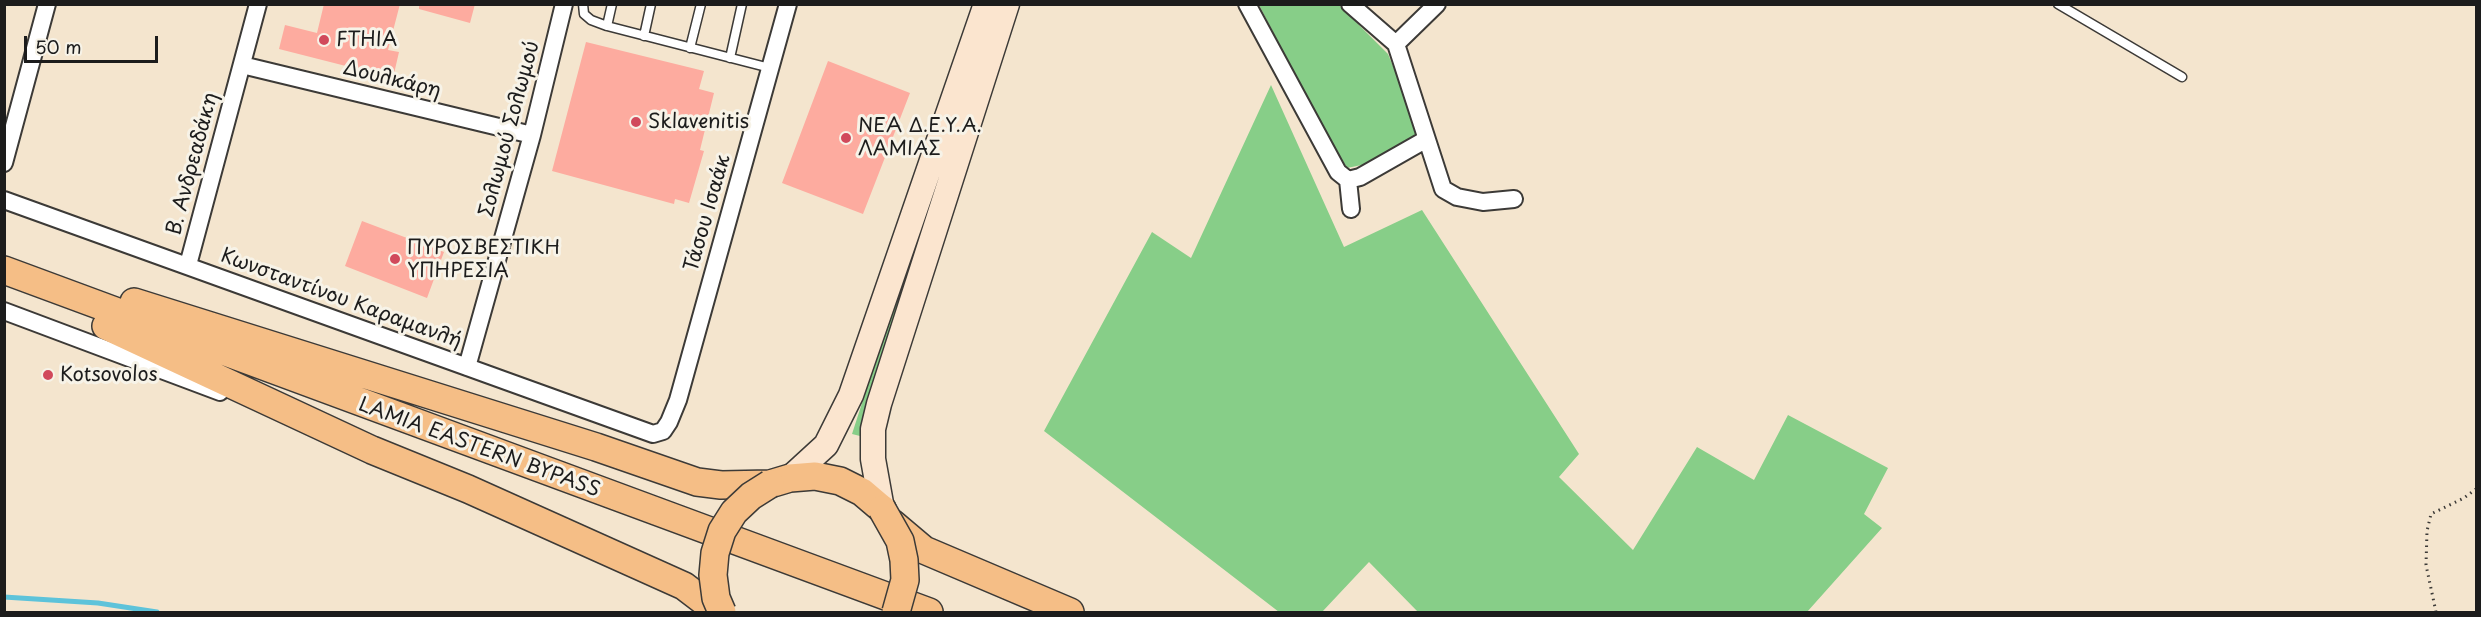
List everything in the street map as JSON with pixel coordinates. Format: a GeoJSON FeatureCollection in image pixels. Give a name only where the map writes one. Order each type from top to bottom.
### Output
{"type":"FeatureCollection","features":[{"type":"Feature","properties":{"kind":"main road"},"geometry":{"type":"LineString","coordinates":[[967,4],[971,14],[973,40]]}},
{"type":"Feature","properties":{"kind":"main road"},"geometry":{"type":"LineString","coordinates":[[720,612],[713,575],[715,552],[722,531],[734,512],[751,496],[780,481],[826,445],[851,395],[986,4]]}},
{"type":"Feature","properties":{"kind":"main road"},"geometry":{"type":"LineString","coordinates":[[896,612],[905,580],[904,560],[887,516],[873,459],[873,429],[1007,4]]}},
{"type":"Feature","properties":{"kind":"main road"},"geometry":{"type":"LineString","coordinates":[[4,270],[30,280],[133,301],[596,447],[698,482],[721,485],[815,476],[840,481],[862,492],[924,550],[1070,612]]}},
{"type":"Feature","properties":{"kind":"main road"},"geometry":{"type":"LineString","coordinates":[[30,280],[102,324],[372,450],[468,489],[684,586],[720,612]]}},
{"type":"Feature","properties":{"kind":"main road","name":"LAMIA EASTERN BYPASS"},"geometry":{"type":"LineString","coordinates":[[30,280],[929,612]]}},
{"type":"Feature","properties":{"kind":"street"},"geometry":{"type":"LineString","coordinates":[[4,163],[47,4]]}},
{"type":"Feature","properties":{"kind":"street","name":"Β. Ανδρεαδάκη"},"geometry":{"type":"LineString","coordinates":[[188,265],[258,4]]}},
{"type":"Feature","properties":{"kind":"street","name":"Σολωμού Σολωμού"},"geometry":{"type":"LineString","coordinates":[[467,367],[532,135],[564,4]]}},
{"type":"Feature","properties":{"kind":"street","name":"Τάσου Ισαάκ"},"geometry":{"type":"LineString","coordinates":[[663,431],[678,400],[788,4]]}},
{"type":"Feature","properties":{"kind":"street"},"geometry":{"type":"LineString","coordinates":[[1247,4],[1338,172],[1348,180],[1351,209]]}},
{"type":"Feature","properties":{"kind":"street"},"geometry":{"type":"LineString","coordinates":[[1350,4],[1396,44],[1425,140],[1443,189],[1457,197],[1483,202],[1514,199]]}},
{"type":"Feature","properties":{"kind":"street"},"geometry":{"type":"LineString","coordinates":[[1396,44],[1437,4]]}},
{"type":"Feature","properties":{"kind":"street","name":"Δουλκάρη"},"geometry":{"type":"LineString","coordinates":[[242,65],[532,135]]}},
{"type":"Feature","properties":{"kind":"street"},"geometry":{"type":"LineString","coordinates":[[1348,180],[1360,177],[1425,140]]}},
{"type":"Feature","properties":{"kind":"street","name":"Κωνσταντίνου Καραμανλή"},"geometry":{"type":"LineString","coordinates":[[4,200],[653,434],[663,431]]}},
{"type":"Feature","properties":{"kind":"street"},"geometry":{"type":"LineString","coordinates":[[4,311],[372,450]]}},
{"type":"Feature","properties":{"kind":"lane"},"geometry":{"type":"LineString","coordinates":[[583,4],[584,14],[591,20],[607,26],[770,68]]}},
{"type":"Feature","properties":{"kind":"lane"},"geometry":{"type":"LineString","coordinates":[[607,26],[612,4]]}},
{"type":"Feature","properties":{"kind":"lane"},"geometry":{"type":"LineString","coordinates":[[644,36],[651,4]]}},
{"type":"Feature","properties":{"kind":"lane"},"geometry":{"type":"LineString","coordinates":[[690,48],[701,4]]}},
{"type":"Feature","properties":{"kind":"lane"},"geometry":{"type":"LineString","coordinates":[[730,58],[742,4]]}},
{"type":"Feature","properties":{"kind":"lane"},"geometry":{"type":"LineString","coordinates":[[2058,4],[2182,77]]}},
{"type":"Feature","properties":{"kind":"path"},"geometry":{"type":"LineString","coordinates":[[2436,612],[2426,566],[2427,531],[2431,514],[2464,498],[2476,489]]}},
{"type":"Feature","properties":{"kind":"green space"},"geometry":{"type":"Polygon","coordinates":[[[1259,5],[1339,5],[1388,54],[1402,88],[1416,137],[1376,162],[1347,168],[1316,115],[1259,5]]]}},
{"type":"Feature","properties":{"kind":"green space"},"geometry":{"type":"Polygon","coordinates":[[[984,26],[864,437],[852,434],[984,26]]]}},
{"type":"Feature","properties":{"kind":"green space"},"geometry":{"type":"Polygon","coordinates":[[[1271,85],[1344,247],[1422,210],[1579,454],[1559,477],[1633,550],[1697,447],[1754,480],[1788,415],[1888,468],[1864,514],[1882,528],[1807,612],[1418,612],[1369,562],[1322,612],[1279,612],[1044,431],[1152,232],[1191,258],[1271,85]]]}},
{"type":"Feature","properties":{"kind":"building","name":"FTHIA"},"geometry":{"type":"Polygon","coordinates":[[[324,4],[400,4],[388,50],[399,52],[393,78],[279,49],[285,25],[317,33],[324,4]]]}},
{"type":"Feature","properties":{"kind":"building"},"geometry":{"type":"Polygon","coordinates":[[[419,4],[475,4],[470,23],[419,9],[419,4]]]}},
{"type":"Feature","properties":{"kind":"building","name":"Sklavenitis"},"geometry":{"type":"Polygon","coordinates":[[[586,42],[704,71],[699,89],[714,93],[700,150],[704,151],[689,203],[675,199],[674,204],[552,171],[586,42]]]}},
{"type":"Feature","properties":{"kind":"building","name":"ΝΕΑ Δ.Ε.Υ.Α. ΛΑΜΙΑΣ"},"geometry":{"type":"Polygon","coordinates":[[[828,61],[910,93],[863,214],[782,183],[828,61]]]}},
{"type":"Feature","properties":{"kind":"building","name":"ΠΥΡΟΣΒΕΣΤΙΚΗ ΥΠΗΡΕΣΙΑ"},"geometry":{"type":"Polygon","coordinates":[[[362,221],[444,252],[427,298],[345,266],[362,221]]]}},
{"type":"Feature","properties":{"kind":"waterway"},"geometry":{"type":"LineString","coordinates":[[4,597],[98,603],[157,612]]}},
{"type":"Feature","properties":{"kind":"place","name":"FTHIA"},"geometry":{"type":"Point","coordinates":[324,40]}},
{"type":"Feature","properties":{"kind":"place","name":"Sklavenitis"},"geometry":{"type":"Point","coordinates":[636,122]}},
{"type":"Feature","properties":{"kind":"place","name":"ΝΕΑ Δ.Ε.Υ.Α. ΛΑΜΙΑΣ"},"geometry":{"type":"Point","coordinates":[846,138]}},
{"type":"Feature","properties":{"kind":"place","name":"ΠΥΡΟΣΒΕΣΤΙΚΗ ΥΠΗΡΕΣΙΑ"},"geometry":{"type":"Point","coordinates":[395,259]}},
{"type":"Feature","properties":{"kind":"place","name":"Kotsovolos"},"geometry":{"type":"Point","coordinates":[48,375]}}]}
